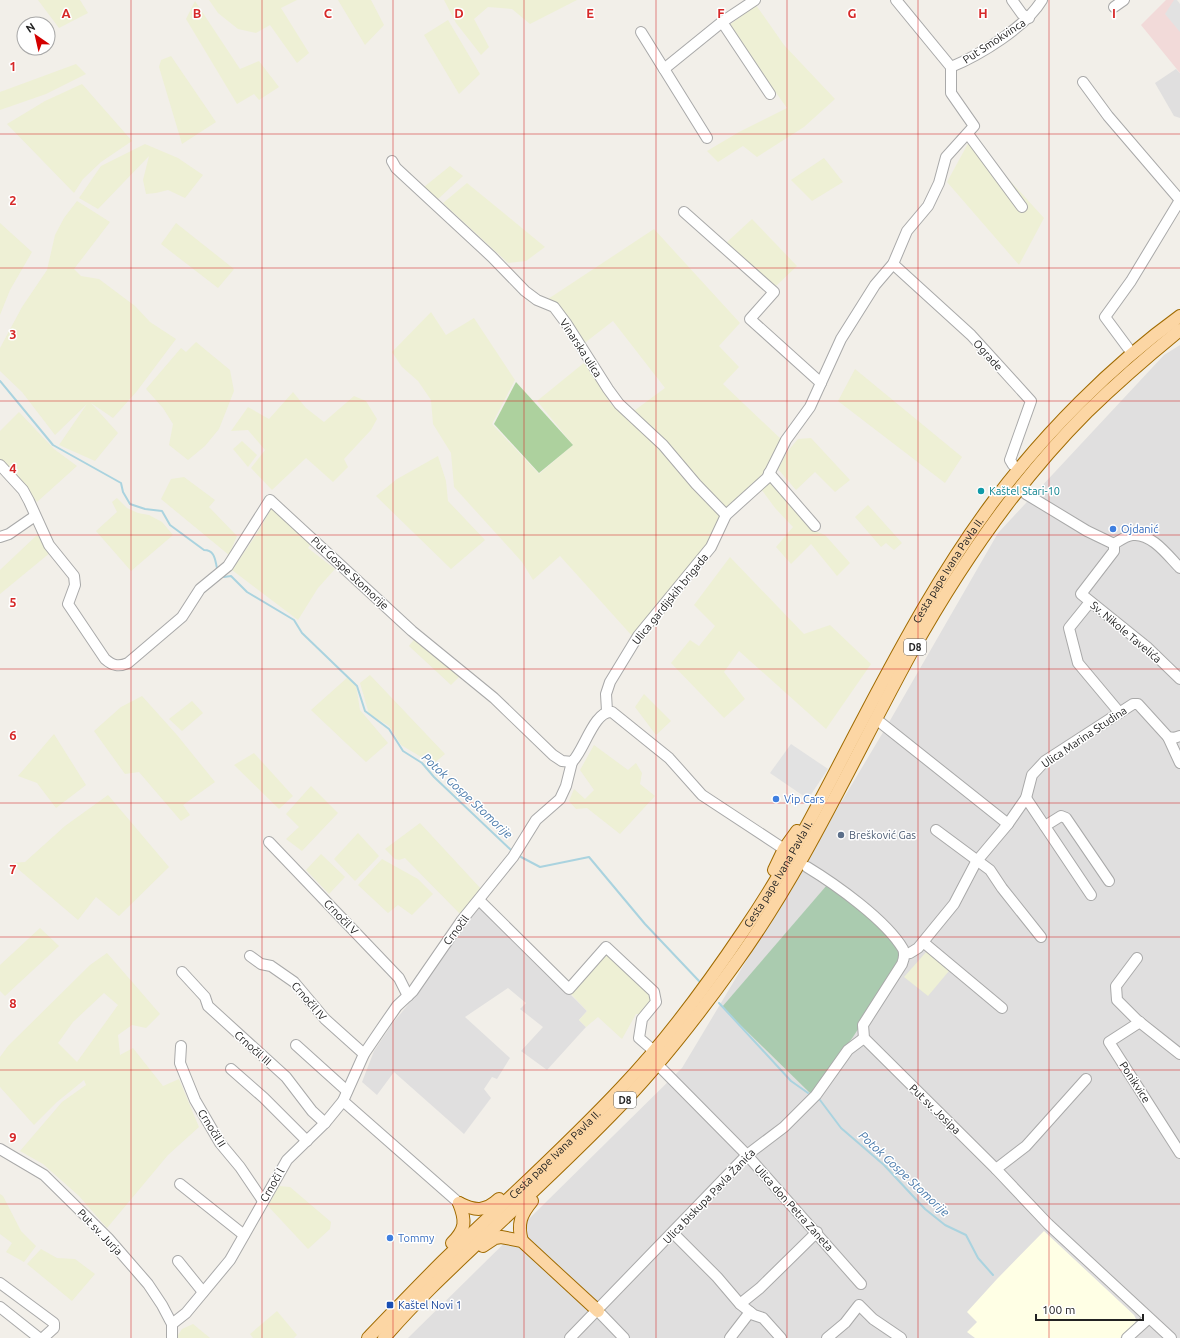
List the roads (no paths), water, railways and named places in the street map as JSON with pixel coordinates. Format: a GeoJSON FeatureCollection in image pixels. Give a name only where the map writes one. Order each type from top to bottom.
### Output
{"type":"FeatureCollection","features":[{"type":"Feature","properties":{"kind":"main road","name":"Cesta pape Ivana Pavla II."},"geometry":{"type":"LineString","coordinates":[[368,1338],[440,1264],[624,1086],[697,997],[775,882],[810,820],[915,623],[966,541],[993,502],[1026,461],[1079,404],[1154,336],[1180,316]]}},
{"type":"Feature","properties":{"kind":"main road","name":"Cesta pape Ivana Pavla II."},"geometry":{"type":"LineString","coordinates":[[384,1338],[456,1264],[610,1117],[658,1065],[733,967],[778,899],[841,786],[913,650],[973,554],[1020,489],[1087,412],[1142,361],[1180,330]]}},
{"type":"Feature","properties":{"kind":"main road"},"geometry":{"type":"LineString","coordinates":[[778,899],[792,891],[806,867],[836,808],[840,798],[841,786]]}},
{"type":"Feature","properties":{"kind":"main road"},"geometry":{"type":"LineString","coordinates":[[775,882],[774,871],[784,849],[796,831],[810,820]]}},
{"type":"Feature","properties":{"kind":"main road"},"geometry":{"type":"LineString","coordinates":[[538,1187],[534,1199],[525,1209],[520,1221],[519,1232],[522,1241],[598,1311]]}},
{"type":"Feature","properties":{"kind":"main road"},"geometry":{"type":"LineString","coordinates":[[458,1203],[469,1208],[479,1209],[490,1207],[506,1193],[519,1189]]}},
{"type":"Feature","properties":{"kind":"main road"},"geometry":{"type":"LineString","coordinates":[[440,1264],[443,1252],[461,1234],[464,1222],[458,1203]]}},
{"type":"Feature","properties":{"kind":"main road"},"geometry":{"type":"LineString","coordinates":[[456,1264],[466,1262],[495,1238],[501,1237],[522,1241]]}},
{"type":"Feature","properties":{"kind":"street"},"geometry":{"type":"LineString","coordinates":[[664,69],[722,22],[755,0]]}},
{"type":"Feature","properties":{"kind":"street","name":"Put Smokvinca"},"geometry":{"type":"LineString","coordinates":[[896,0],[951,67],[967,61],[1026,22],[1042,0]]}},
{"type":"Feature","properties":{"kind":"street"},"geometry":{"type":"LineString","coordinates":[[1012,0],[1022,14],[1029,18]]}},
{"type":"Feature","properties":{"kind":"street"},"geometry":{"type":"LineString","coordinates":[[1114,8],[1124,0]]}},
{"type":"Feature","properties":{"kind":"street"},"geometry":{"type":"LineString","coordinates":[[722,22],[770,94]]}},
{"type":"Feature","properties":{"kind":"street"},"geometry":{"type":"LineString","coordinates":[[641,32],[707,138]]}},
{"type":"Feature","properties":{"kind":"street"},"geometry":{"type":"LineString","coordinates":[[951,67],[951,93],[974,126],[968,134],[1022,207]]}},
{"type":"Feature","properties":{"kind":"street"},"geometry":{"type":"LineString","coordinates":[[1083,82],[1108,116],[1180,200],[1131,281],[1105,317],[1128,348]]}},
{"type":"Feature","properties":{"kind":"street","name":"Ulica gardijskih brigada"},"geometry":{"type":"LineString","coordinates":[[607,711],[606,694],[610,682],[638,636],[712,547],[726,515],[767,478],[786,440],[810,407],[841,339],[875,285],[893,264],[907,231],[928,206],[939,183],[946,157],[968,134]]}},
{"type":"Feature","properties":{"kind":"street","name":"Vinarska ulica"},"geometry":{"type":"LineString","coordinates":[[392,161],[396,168],[492,257],[525,291],[537,300],[554,307],[612,394],[663,444],[696,484],[726,515]]}},
{"type":"Feature","properties":{"kind":"street"},"geometry":{"type":"LineString","coordinates":[[684,212],[774,292],[750,319],[821,383]]}},
{"type":"Feature","properties":{"kind":"street","name":"Ograde"},"geometry":{"type":"LineString","coordinates":[[893,264],[971,335],[1031,401],[1010,460],[1013,465]]}},
{"type":"Feature","properties":{"kind":"street","name":"Put Gospe Stomorije"},"geometry":{"type":"LineString","coordinates":[[0,465],[22,490],[29,501],[49,545],[74,576],[75,585],[68,604],[105,659],[111,664],[118,666],[128,663],[182,617],[200,588],[228,566],[270,500],[412,632],[494,698],[553,755],[562,761],[572,762]]}},
{"type":"Feature","properties":{"kind":"street"},"geometry":{"type":"LineString","coordinates":[[769,473],[815,526]]}},
{"type":"Feature","properties":{"kind":"street"},"geometry":{"type":"LineString","coordinates":[[1026,494],[1087,532],[1114,544],[1133,535],[1142,536],[1159,545],[1180,568]]}},
{"type":"Feature","properties":{"kind":"street"},"geometry":{"type":"LineString","coordinates":[[0,537],[9,534],[35,516]]}},
{"type":"Feature","properties":{"kind":"street","name":"Sv. Nikole Tavelića"},"geometry":{"type":"LineString","coordinates":[[1114,544],[1114,551],[1081,594],[1148,648],[1180,679]]}},
{"type":"Feature","properties":{"kind":"street"},"geometry":{"type":"LineString","coordinates":[[1090,602],[1069,628],[1078,663],[1119,712]]}},
{"type":"Feature","properties":{"kind":"street","name":"Ulica Marina Studina"},"geometry":{"type":"LineString","coordinates":[[904,954],[910,953],[923,942],[954,904],[976,862],[1008,824],[1026,798],[1032,775],[1045,761],[1133,704],[1138,704],[1168,737]]}},
{"type":"Feature","properties":{"kind":"street"},"geometry":{"type":"LineString","coordinates":[[572,762],[577,757],[586,738],[601,715],[607,711],[617,714],[669,758],[702,795],[784,849]]}},
{"type":"Feature","properties":{"kind":"street"},"geometry":{"type":"LineString","coordinates":[[876,719],[1008,824]]}},
{"type":"Feature","properties":{"kind":"street"},"geometry":{"type":"LineString","coordinates":[[1168,737],[1174,738],[1180,736]]}},
{"type":"Feature","properties":{"kind":"street"},"geometry":{"type":"LineString","coordinates":[[1168,737],[1180,763]]}},
{"type":"Feature","properties":{"kind":"street","name":"Crnočil"},"geometry":{"type":"LineString","coordinates":[[343,1101],[364,1054],[397,1006],[408,996],[462,920],[513,857],[536,820],[560,799],[566,786],[572,762]]}},
{"type":"Feature","properties":{"kind":"street"},"geometry":{"type":"LineString","coordinates":[[1026,798],[1091,895]]}},
{"type":"Feature","properties":{"kind":"street"},"geometry":{"type":"LineString","coordinates":[[1045,826],[1061,816],[1066,818],[1109,881]]}},
{"type":"Feature","properties":{"kind":"street"},"geometry":{"type":"LineString","coordinates":[[936,830],[976,862],[990,870],[1002,888],[1041,937]]}},
{"type":"Feature","properties":{"kind":"street","name":"Crnočil V"},"geometry":{"type":"LineString","coordinates":[[269,842],[399,978],[408,996]]}},
{"type":"Feature","properties":{"kind":"street"},"geometry":{"type":"LineString","coordinates":[[806,867],[857,903],[882,924],[902,949],[904,954],[902,964],[863,1025],[864,1038]]}},
{"type":"Feature","properties":{"kind":"street"},"geometry":{"type":"LineString","coordinates":[[479,900],[569,989],[606,947],[654,992],[656,1002],[642,1019],[639,1038],[654,1051]]}},
{"type":"Feature","properties":{"kind":"street"},"geometry":{"type":"LineString","coordinates":[[923,942],[1002,1008]]}},
{"type":"Feature","properties":{"kind":"street","name":"Crnočil IV"},"geometry":{"type":"LineString","coordinates":[[250,956],[261,964],[271,966],[294,982],[325,1019],[364,1054]]}},
{"type":"Feature","properties":{"kind":"street"},"geometry":{"type":"LineString","coordinates":[[1137,958],[1116,986],[1117,1000],[1140,1022],[1180,1054]]}},
{"type":"Feature","properties":{"kind":"street","name":"Crnočil III"},"geometry":{"type":"LineString","coordinates":[[182,972],[206,997],[208,1006],[286,1077],[312,1111],[325,1123]]}},
{"type":"Feature","properties":{"kind":"street","name":"Ponikvice"},"geometry":{"type":"LineString","coordinates":[[1140,1022],[1109,1042],[1180,1153]]}},
{"type":"Feature","properties":{"kind":"street","name":"Ulica biskupa Pavla Žanića"},"geometry":{"type":"LineString","coordinates":[[570,1338],[598,1311],[747,1155],[784,1127],[816,1095],[852,1045],[864,1038]]}},
{"type":"Feature","properties":{"kind":"street","name":"Put sv. Josipa"},"geometry":{"type":"LineString","coordinates":[[864,1038],[996,1169],[1048,1224],[1148,1319],[1171,1338]]}},
{"type":"Feature","properties":{"kind":"street"},"geometry":{"type":"LineString","coordinates":[[296,1045],[347,1091]]}},
{"type":"Feature","properties":{"kind":"street","name":"Crnočil II"},"geometry":{"type":"LineString","coordinates":[[181,1046],[180,1063],[195,1100],[220,1143],[240,1167],[263,1201]]}},
{"type":"Feature","properties":{"kind":"street","name":"Ulica don Petra Zaneta"},"geometry":{"type":"LineString","coordinates":[[658,1065],[747,1155],[784,1198],[817,1232],[861,1284]]}},
{"type":"Feature","properties":{"kind":"street"},"geometry":{"type":"LineString","coordinates":[[231,1069],[264,1098],[307,1140]]}},
{"type":"Feature","properties":{"kind":"street"},"geometry":{"type":"LineString","coordinates":[[996,1169],[1026,1146],[1086,1079]]}},
{"type":"Feature","properties":{"kind":"street"},"geometry":{"type":"LineString","coordinates":[[343,1101],[458,1203]]}},
{"type":"Feature","properties":{"kind":"street","name":"Crnoči l"},"geometry":{"type":"LineString","coordinates":[[172,1324],[186,1313],[230,1260],[287,1160],[325,1123],[343,1101]]}},
{"type":"Feature","properties":{"kind":"street","name":"Put sv. Jurja"},"geometry":{"type":"LineString","coordinates":[[0,1149],[44,1175],[108,1238],[148,1284],[169,1316],[172,1324],[172,1338]]}},
{"type":"Feature","properties":{"kind":"street"},"geometry":{"type":"LineString","coordinates":[[180,1184],[244,1235]]}},
{"type":"Feature","properties":{"kind":"street"},"geometry":{"type":"LineString","coordinates":[[740,1304],[760,1288],[817,1232]]}},
{"type":"Feature","properties":{"kind":"street"},"geometry":{"type":"LineString","coordinates":[[673,1233],[717,1277],[740,1304],[750,1312],[763,1318],[781,1338]]}},
{"type":"Feature","properties":{"kind":"street"},"geometry":{"type":"LineString","coordinates":[[178,1261],[203,1292]]}},
{"type":"Feature","properties":{"kind":"street"},"geometry":{"type":"LineString","coordinates":[[0,1283],[54,1323],[54,1328],[43,1338]]}},
{"type":"Feature","properties":{"kind":"street"},"geometry":{"type":"LineString","coordinates":[[827,1338],[845,1323],[859,1305],[873,1319],[899,1336]]}},
{"type":"Feature","properties":{"kind":"street"},"geometry":{"type":"LineString","coordinates":[[0,1307],[39,1338]]}},
{"type":"Feature","properties":{"kind":"street"},"geometry":{"type":"LineString","coordinates":[[598,1311],[624,1338]]}},
{"type":"Feature","properties":{"kind":"street"},"geometry":{"type":"LineString","coordinates":[[730,1338],[750,1312]]}},
{"type":"Feature","properties":{"kind":"street"},"geometry":{"type":"LineString","coordinates":[[1127,1338],[1148,1319]]}},
{"type":"Feature","properties":{"kind":"waterway","name":"Potok Gospe Stomorije"},"geometry":{"type":"LineString","coordinates":[[0,381],[53,445],[121,483],[123,492],[130,504],[145,509],[162,511],[170,525],[204,550],[208,550],[212,554],[217,568]]}},
{"type":"Feature","properties":{"kind":"waterway","name":"Potok Gospe Stomorije"},"geometry":{"type":"LineString","coordinates":[[224,577],[231,576],[247,592],[294,620],[302,633],[357,686],[365,711],[389,729],[403,751],[422,763],[434,777],[512,851]]}},
{"type":"Feature","properties":{"kind":"waterway","name":"Potok Gospe Stomorije"},"geometry":{"type":"LineString","coordinates":[[521,857],[540,867],[589,857],[645,924],[699,981]]}},
{"type":"Feature","properties":{"kind":"waterway","name":"Potok Gospe Stomorije"},"geometry":{"type":"LineString","coordinates":[[719,1003],[791,1081],[808,1093]]}},
{"type":"Feature","properties":{"kind":"waterway","name":"Potok Gospe Stomorije"},"geometry":{"type":"LineString","coordinates":[[820,1100],[841,1128],[884,1165],[925,1209],[945,1225],[966,1235],[978,1258],[993,1275]]}},
{"type":"Feature","properties":{"kind":"place","name":"Kaštel Stari-10"},"geometry":{"type":"Point","coordinates":[981,491]}},
{"type":"Feature","properties":{"kind":"place","name":"Ojdanić"},"geometry":{"type":"Point","coordinates":[1113,529]}},
{"type":"Feature","properties":{"kind":"place","name":"Vip Cars"},"geometry":{"type":"Point","coordinates":[776,799]}},
{"type":"Feature","properties":{"kind":"place","name":"Brešković Gas"},"geometry":{"type":"Point","coordinates":[841,835]}},
{"type":"Feature","properties":{"kind":"place","name":"Tommy"},"geometry":{"type":"Point","coordinates":[390,1238]}},
{"type":"Feature","properties":{"kind":"place","name":"Kaštel Novi 1"},"geometry":{"type":"Point","coordinates":[390,1305]}}]}
